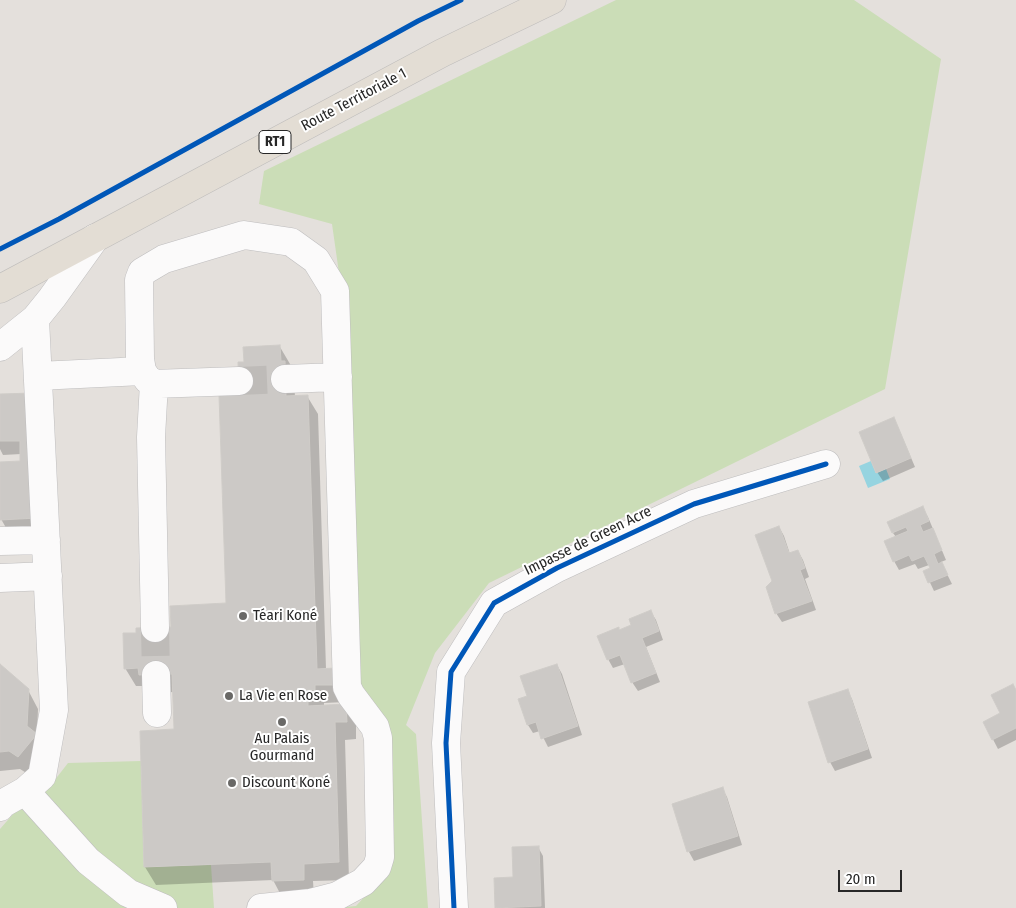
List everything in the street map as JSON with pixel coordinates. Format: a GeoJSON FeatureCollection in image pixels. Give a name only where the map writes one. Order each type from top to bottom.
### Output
{"type":"FeatureCollection","features":[{"type":"Feature","properties":{"kind":"main road","name":"Route Territoriale 1"},"geometry":{"type":"LineString","coordinates":[[0,289],[442,53],[552,0]]}},
{"type":"Feature","properties":{"kind":"street"},"geometry":{"type":"LineString","coordinates":[[155,628],[148,378],[140,359],[140,280],[142,272],[164,259],[244,235],[291,242],[316,260],[335,291],[347,687],[375,727],[378,738],[380,857],[377,867],[363,882],[337,896],[310,903],[261,908]]}},
{"type":"Feature","properties":{"kind":"street"},"geometry":{"type":"LineString","coordinates":[[0,347],[35,319],[95,238]]}},
{"type":"Feature","properties":{"kind":"street"},"geometry":{"type":"LineString","coordinates":[[35,319],[54,710],[42,776],[7,802],[88,861],[128,893],[163,908]]}},
{"type":"Feature","properties":{"kind":"street"},"geometry":{"type":"LineString","coordinates":[[0,360],[7,360],[38,372],[239,381]]}},
{"type":"Feature","properties":{"kind":"street"},"geometry":{"type":"LineString","coordinates":[[286,379],[338,377]]}},
{"type":"Feature","properties":{"kind":"street","name":"Impasse de Green Acre"},"geometry":{"type":"LineString","coordinates":[[454,908],[446,743],[451,672],[494,603],[557,568],[694,504],[826,464]]}},
{"type":"Feature","properties":{"kind":"street"},"geometry":{"type":"LineString","coordinates":[[0,541],[46,540]]}},
{"type":"Feature","properties":{"kind":"street"},"geometry":{"type":"LineString","coordinates":[[0,578],[48,576]]}},
{"type":"Feature","properties":{"kind":"street"},"geometry":{"type":"LineString","coordinates":[[156,675],[157,713]]}},
{"type":"Feature","properties":{"kind":"green space"},"geometry":{"type":"Polygon","coordinates":[[[616,0],[854,0],[941,59],[885,389],[489,583],[435,653],[406,725],[416,734],[428,908],[334,908],[356,906],[388,871],[383,726],[354,686],[350,350],[332,224],[259,204],[264,171],[616,0]]]}},
{"type":"Feature","properties":{"kind":"green space"},"geometry":{"type":"Polygon","coordinates":[[[141,761],[144,867],[211,865],[214,908],[0,908],[0,829],[14,813],[29,805],[47,790],[68,763],[141,761]]]}},
{"type":"Feature","properties":{"kind":"water"},"geometry":{"type":"Polygon","coordinates":[[[871,461],[876,473],[886,469],[890,479],[868,488],[859,466],[871,461]]]}},
{"type":"Feature","properties":{"kind":"building","name":"Téari Koné"},"geometry":{"type":"Polygon","coordinates":[[[280,345],[281,361],[285,361],[286,396],[308,395],[317,669],[335,668],[336,685],[315,685],[315,690],[308,690],[308,706],[346,704],[347,722],[335,722],[339,862],[304,864],[304,880],[272,881],[271,862],[144,867],[140,731],[174,729],[172,674],[139,675],[138,668],[124,669],[123,633],[136,633],[136,628],[171,627],[170,606],[226,603],[219,395],[239,394],[238,362],[244,362],[243,347],[280,345]]]}},
{"type":"Feature","properties":{"kind":"building"},"geometry":{"type":"Polygon","coordinates":[[[33,393],[37,518],[0,520],[0,462],[20,461],[20,441],[0,441],[0,394],[33,393]]]}},
{"type":"Feature","properties":{"kind":"building"},"geometry":{"type":"Polygon","coordinates":[[[894,417],[911,458],[876,473],[859,432],[894,417]]]}},
{"type":"Feature","properties":{"kind":"building"},"geometry":{"type":"Polygon","coordinates":[[[923,506],[929,521],[920,525],[923,532],[933,528],[942,550],[934,554],[938,564],[942,562],[948,575],[928,583],[923,571],[930,568],[924,556],[912,561],[909,555],[893,562],[884,541],[908,531],[906,527],[892,533],[887,522],[923,506]]]}},
{"type":"Feature","properties":{"kind":"building"},"geometry":{"type":"Polygon","coordinates":[[[779,526],[789,553],[798,550],[805,568],[800,570],[812,601],[775,614],[766,587],[772,581],[755,535],[779,526]]]}},
{"type":"Feature","properties":{"kind":"building"},"geometry":{"type":"Polygon","coordinates":[[[651,610],[659,631],[642,638],[656,673],[631,683],[620,655],[607,660],[597,636],[619,627],[619,630],[631,625],[629,619],[651,610]]]}},
{"type":"Feature","properties":{"kind":"building"},"geometry":{"type":"Polygon","coordinates":[[[0,664],[29,689],[27,726],[37,734],[18,757],[9,751],[0,752],[0,664]]]}},
{"type":"Feature","properties":{"kind":"building"},"geometry":{"type":"Polygon","coordinates":[[[557,664],[578,726],[541,739],[536,722],[527,725],[518,699],[527,696],[520,676],[557,664]]]}},
{"type":"Feature","properties":{"kind":"building"},"geometry":{"type":"Polygon","coordinates":[[[1013,684],[1016,690],[1016,728],[992,740],[983,722],[1000,713],[991,695],[1013,684]]]}},
{"type":"Feature","properties":{"kind":"building"},"geometry":{"type":"Polygon","coordinates":[[[848,689],[868,749],[828,763],[808,702],[848,689]]]}},
{"type":"Feature","properties":{"kind":"building"},"geometry":{"type":"Polygon","coordinates":[[[723,787],[738,836],[687,852],[672,804],[723,787]]]}},
{"type":"Feature","properties":{"kind":"building"},"geometry":{"type":"Polygon","coordinates":[[[539,846],[541,906],[495,908],[494,878],[513,877],[512,847],[539,846]]]}},
{"type":"Feature","properties":{"kind":"tunnel"},"geometry":{"type":"LineString","coordinates":[[239,381],[285,379]]}},
{"type":"Feature","properties":{"kind":"tunnel"},"geometry":{"type":"LineString","coordinates":[[155,628],[156,675]]}},
{"type":"Feature","properties":{"kind":"cycle path"},"geometry":{"type":"LineString","coordinates":[[0,249],[59,219],[418,21],[461,0]]}},
{"type":"Feature","properties":{"kind":"cycle path"},"geometry":{"type":"LineString","coordinates":[[454,908],[446,743],[451,672],[494,603],[557,568],[694,504],[826,464]]}},
{"type":"Feature","properties":{"kind":"place","name":"Téari Koné"},"geometry":{"type":"Point","coordinates":[243,616]}},
{"type":"Feature","properties":{"kind":"place","name":"La Vie en Rose"},"geometry":{"type":"Point","coordinates":[229,696]}},
{"type":"Feature","properties":{"kind":"place","name":"Au Palais Gourmand"},"geometry":{"type":"Point","coordinates":[282,722]}},
{"type":"Feature","properties":{"kind":"place","name":"Discount Koné"},"geometry":{"type":"Point","coordinates":[232,783]}}]}
